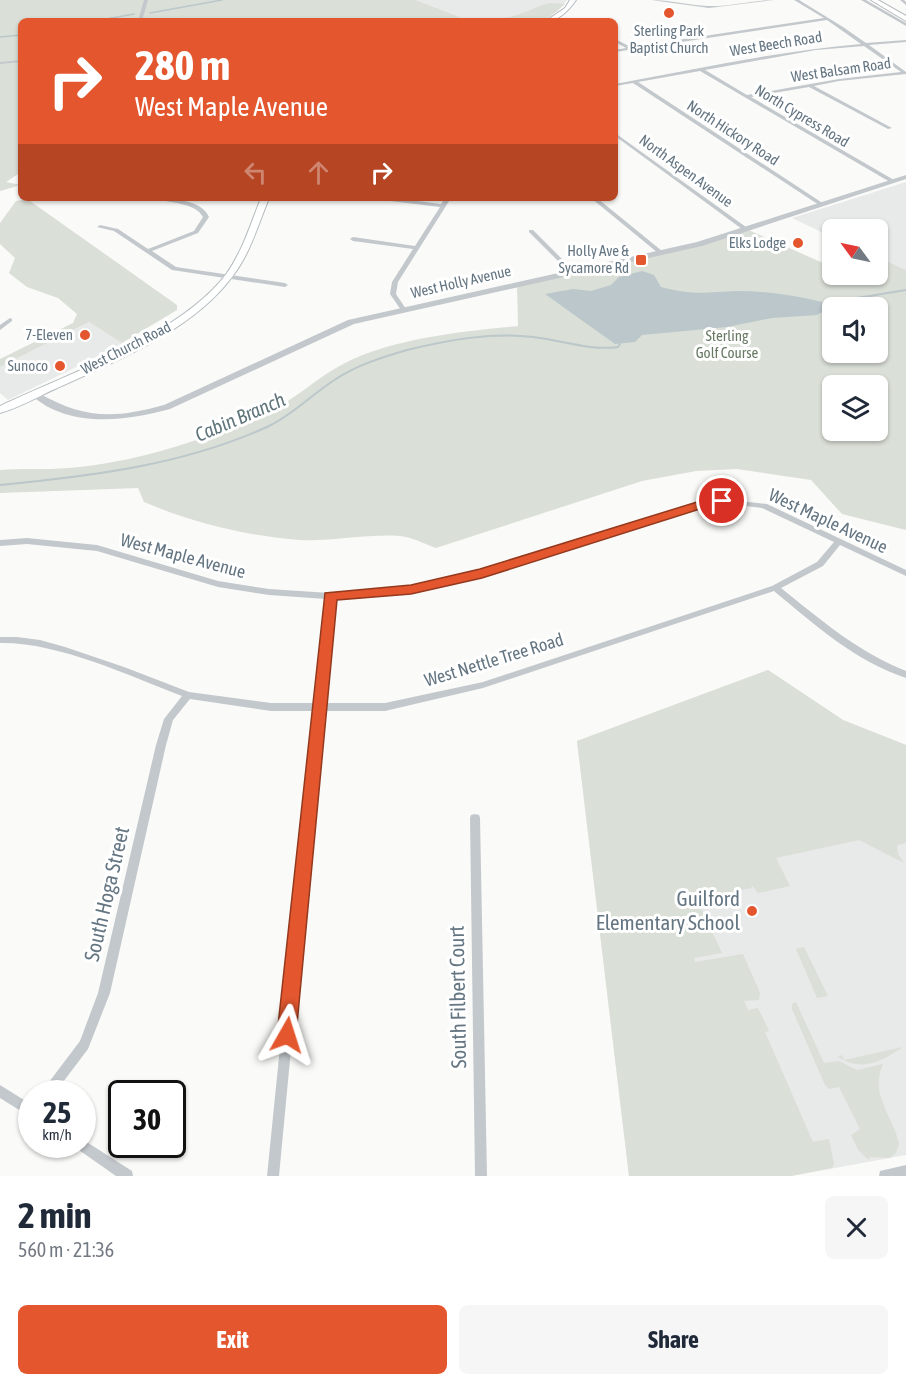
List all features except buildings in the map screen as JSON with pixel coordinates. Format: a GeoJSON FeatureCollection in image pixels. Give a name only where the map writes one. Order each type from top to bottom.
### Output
{"type":"FeatureCollection","features":[{"type":"Feature","properties":{"kind":"main road"},"geometry":{"type":"LineString","coordinates":[[554,18],[567,9],[573,0]]}},
{"type":"Feature","properties":{"kind":"main road"},"geometry":{"type":"LineString","coordinates":[[874,0],[906,19]]}},
{"type":"Feature","properties":{"kind":"main road"},"geometry":{"type":"LineString","coordinates":[[889,0],[906,9]]}},
{"type":"Feature","properties":{"kind":"main road","name":"West Church Road"},"geometry":{"type":"LineString","coordinates":[[0,410],[150,339],[193,310],[228,277],[242,253],[264,201]]}},
{"type":"Feature","properties":{"kind":"street"},"geometry":{"type":"LineString","coordinates":[[141,18],[146,0]]}},
{"type":"Feature","properties":{"kind":"street"},"geometry":{"type":"LineString","coordinates":[[653,0],[709,7],[772,0]]}},
{"type":"Feature","properties":{"kind":"street"},"geometry":{"type":"LineString","coordinates":[[796,0],[865,44],[905,74]]}},
{"type":"Feature","properties":{"kind":"street"},"geometry":{"type":"LineString","coordinates":[[863,0],[906,25]]}},
{"type":"Feature","properties":{"kind":"street"},"geometry":{"type":"LineString","coordinates":[[902,0],[906,4]]}},
{"type":"Feature","properties":{"kind":"street"},"geometry":{"type":"LineString","coordinates":[[618,50],[828,19]]}},
{"type":"Feature","properties":{"kind":"street","name":"West Beech Road"},"geometry":{"type":"LineString","coordinates":[[618,84],[816,49],[906,41]]}},
{"type":"Feature","properties":{"kind":"street"},"geometry":{"type":"LineString","coordinates":[[618,42],[629,48]]}},
{"type":"Feature","properties":{"kind":"street"},"geometry":{"type":"LineString","coordinates":[[0,63],[18,61]]}},
{"type":"Feature","properties":{"kind":"street","name":"North Cypress Road"},"geometry":{"type":"LineString","coordinates":[[700,69],[892,181]]}},
{"type":"Feature","properties":{"kind":"street","name":"West Balsam Road"},"geometry":{"type":"LineString","coordinates":[[747,96],[905,74]]}},
{"type":"Feature","properties":{"kind":"street","name":"North Hickory Road"},"geometry":{"type":"LineString","coordinates":[[633,81],[821,204]]}},
{"type":"Feature","properties":{"kind":"street"},"geometry":{"type":"LineString","coordinates":[[811,86],[890,128]]}},
{"type":"Feature","properties":{"kind":"street","name":"North Aspen Avenue"},"geometry":{"type":"LineString","coordinates":[[618,136],[744,228]]}},
{"type":"Feature","properties":{"kind":"street","name":"West Holly Avenue"},"geometry":{"type":"LineString","coordinates":[[34,394],[52,405],[81,416],[113,418],[142,414],[167,407],[325,332],[351,322],[699,244],[906,177]]}},
{"type":"Feature","properties":{"kind":"street"},"geometry":{"type":"LineString","coordinates":[[148,251],[189,236],[200,228],[206,217],[204,212],[192,205],[173,201]]}},
{"type":"Feature","properties":{"kind":"street"},"geometry":{"type":"LineString","coordinates":[[405,201],[443,206]]}},
{"type":"Feature","properties":{"kind":"street"},"geometry":{"type":"LineString","coordinates":[[403,309],[393,294],[395,282],[446,201]]}},
{"type":"Feature","properties":{"kind":"street"},"geometry":{"type":"LineString","coordinates":[[598,201],[660,252]]}},
{"type":"Feature","properties":{"kind":"street"},"geometry":{"type":"LineString","coordinates":[[100,227],[116,230],[174,269],[285,285]]}},
{"type":"Feature","properties":{"kind":"street"},"geometry":{"type":"LineString","coordinates":[[531,231],[571,271]]}},
{"type":"Feature","properties":{"kind":"street"},"geometry":{"type":"LineString","coordinates":[[353,239],[417,248]]}},
{"type":"Feature","properties":{"kind":"street"},"geometry":{"type":"LineString","coordinates":[[0,328],[10,320]]}},
{"type":"Feature","properties":{"kind":"street","name":"West Maple Avenue"},"geometry":{"type":"LineString","coordinates":[[0,543],[37,542],[97,548],[218,584],[330,596],[411,589],[482,573],[702,505],[722,501],[764,506],[789,515],[838,542],[906,573]]}},
{"type":"Feature","properties":{"kind":"street","name":"West Nettle Tree Road"},"geometry":{"type":"LineString","coordinates":[[0,640],[11,638],[39,643],[188,695],[241,704],[385,707],[431,699],[483,685],[775,588],[820,564],[838,542]]}},
{"type":"Feature","properties":{"kind":"street"},"geometry":{"type":"LineString","coordinates":[[775,588],[829,634],[864,656],[906,675]]}},
{"type":"Feature","properties":{"kind":"street"},"geometry":{"type":"LineString","coordinates":[[273,1176],[330,596]]}},
{"type":"Feature","properties":{"kind":"street","name":"South Hoga Street"},"geometry":{"type":"LineString","coordinates":[[57,1080],[84,1045],[104,993],[160,745],[169,719],[188,695]]}},
{"type":"Feature","properties":{"kind":"street","name":"South Filbert Court"},"geometry":{"type":"LineString","coordinates":[[474,818],[481,1176]]}},
{"type":"Feature","properties":{"kind":"street"},"geometry":{"type":"LineString","coordinates":[[0,1091],[18,1103]]}},
{"type":"Feature","properties":{"kind":"street"},"geometry":{"type":"LineString","coordinates":[[96,1155],[127,1176]]}},
{"type":"Feature","properties":{"kind":"street"},"geometry":{"type":"LineString","coordinates":[[885,1176],[906,1171]]}},
{"type":"Feature","properties":{"kind":"shaded area"},"geometry":{"type":"Polygon","coordinates":[[[416,0],[567,0],[548,18],[462,18],[416,0]]]}},
{"type":"Feature","properties":{"kind":"shaded area"},"geometry":{"type":"Polygon","coordinates":[[[906,182],[906,270],[888,262],[888,219],[822,219],[822,232],[792,218],[906,182]]]}},
{"type":"Feature","properties":{"kind":"shaded area"},"geometry":{"type":"Polygon","coordinates":[[[642,271],[654,275],[661,287],[673,290],[709,293],[739,291],[794,296],[822,302],[822,312],[817,315],[772,318],[727,327],[642,335],[635,342],[615,344],[545,294],[573,289],[591,291],[611,285],[619,277],[642,271]]]}},
{"type":"Feature","properties":{"kind":"shaded area"},"geometry":{"type":"Polygon","coordinates":[[[89,322],[124,344],[8,400],[0,393],[0,367],[89,322]]]}},
{"type":"Feature","properties":{"kind":"shaded area","name":"Guilford Elementary School"},"geometry":{"type":"Polygon","coordinates":[[[768,670],[843,720],[906,745],[906,1155],[791,1176],[629,1176],[577,741],[768,670]]]}},
{"type":"Feature","properties":{"kind":"green space"},"geometry":{"type":"Polygon","coordinates":[[[0,0],[416,0],[462,18],[18,18],[18,174],[6,182],[18,186],[0,191],[0,0]]]}},
{"type":"Feature","properties":{"kind":"green space"},"geometry":{"type":"Polygon","coordinates":[[[545,4],[565,4],[548,18],[502,18],[517,15],[545,4]]]}},
{"type":"Feature","properties":{"kind":"green space"},"geometry":{"type":"Polygon","coordinates":[[[16,201],[30,201],[177,305],[177,310],[122,343],[89,322],[0,367],[0,359],[73,323],[77,314],[58,298],[27,287],[9,273],[15,258],[0,244],[0,223],[16,201]]]}},
{"type":"Feature","properties":{"kind":"green space","name":"Sterling Golf Course"},"geometry":{"type":"Polygon","coordinates":[[[744,228],[822,263],[822,285],[888,285],[888,262],[906,270],[906,530],[842,514],[811,480],[737,469],[696,471],[642,481],[436,548],[410,538],[394,536],[300,540],[240,532],[201,522],[144,502],[138,488],[0,493],[0,470],[59,469],[143,456],[218,433],[265,414],[286,403],[335,369],[364,354],[430,337],[518,326],[517,283],[699,244],[744,228]]]}},
{"type":"Feature","properties":{"kind":"green space","name":"Guilford Elementary School"},"geometry":{"type":"Polygon","coordinates":[[[768,670],[843,720],[906,745],[906,843],[897,845],[898,854],[904,863],[859,840],[776,858],[790,886],[758,893],[751,884],[752,888],[697,899],[722,953],[694,958],[695,962],[743,954],[760,993],[759,1000],[744,1001],[748,1010],[758,1008],[769,1031],[765,1032],[813,1142],[829,1139],[834,1164],[832,1168],[791,1176],[629,1176],[577,741],[768,670]]]}},
{"type":"Feature","properties":{"kind":"green space"},"geometry":{"type":"Polygon","coordinates":[[[804,947],[828,996],[817,998],[796,949],[804,947]]]}},
{"type":"Feature","properties":{"kind":"green space"},"geometry":{"type":"Polygon","coordinates":[[[796,1002],[824,1063],[839,1061],[857,1070],[883,1064],[879,1075],[880,1095],[899,1144],[896,1153],[890,1158],[870,1157],[869,1160],[858,1150],[851,1135],[860,1129],[839,1087],[829,1089],[825,1085],[792,1009],[792,1004],[796,1002]]]}},
{"type":"Feature","properties":{"kind":"green space"},"geometry":{"type":"Polygon","coordinates":[[[903,1047],[871,1063],[855,1064],[845,1060],[903,1047]]]}},
{"type":"Feature","properties":{"kind":"waterway"},"geometry":{"type":"LineString","coordinates":[[150,13],[222,0]]}},
{"type":"Feature","properties":{"kind":"waterway"},"geometry":{"type":"LineString","coordinates":[[112,18],[134,14]]}},
{"type":"Feature","properties":{"kind":"waterway"},"geometry":{"type":"LineString","coordinates":[[0,37],[18,35]]}},
{"type":"Feature","properties":{"kind":"waterway"},"geometry":{"type":"LineString","coordinates":[[863,297],[906,290]]}},
{"type":"Feature","properties":{"kind":"waterway","name":"Cabin Branch"},"geometry":{"type":"LineString","coordinates":[[0,485],[138,467],[204,450],[269,426],[344,374],[380,359],[422,346],[454,340],[501,336],[533,337],[597,348],[618,347],[620,344]]}},
{"type":"Feature","properties":{"kind":"place","name":"Sterling Park Baptist Church"},"geometry":{"type":"Point","coordinates":[669,13]}},
{"type":"Feature","properties":{"kind":"place","name":"Elks Lodge"},"geometry":{"type":"Point","coordinates":[798,243]}},
{"type":"Feature","properties":{"kind":"place","name":"Holly Ave & Sycamore Rd"},"geometry":{"type":"Point","coordinates":[641,260]}},
{"type":"Feature","properties":{"kind":"place","name":"7-Eleven"},"geometry":{"type":"Point","coordinates":[85,335]}},
{"type":"Feature","properties":{"kind":"place","name":"Sunoco"},"geometry":{"type":"Point","coordinates":[60,366]}},
{"type":"Feature","properties":{"kind":"place","name":"Guilford Elementary School"},"geometry":{"type":"Point","coordinates":[752,911]}},
{"type":"Feature","properties":{"kind":"route"},"geometry":{"type":"LineString","coordinates":[[287,1035],[330,596],[411,589],[482,573],[702,505],[722,501]]}}]}
